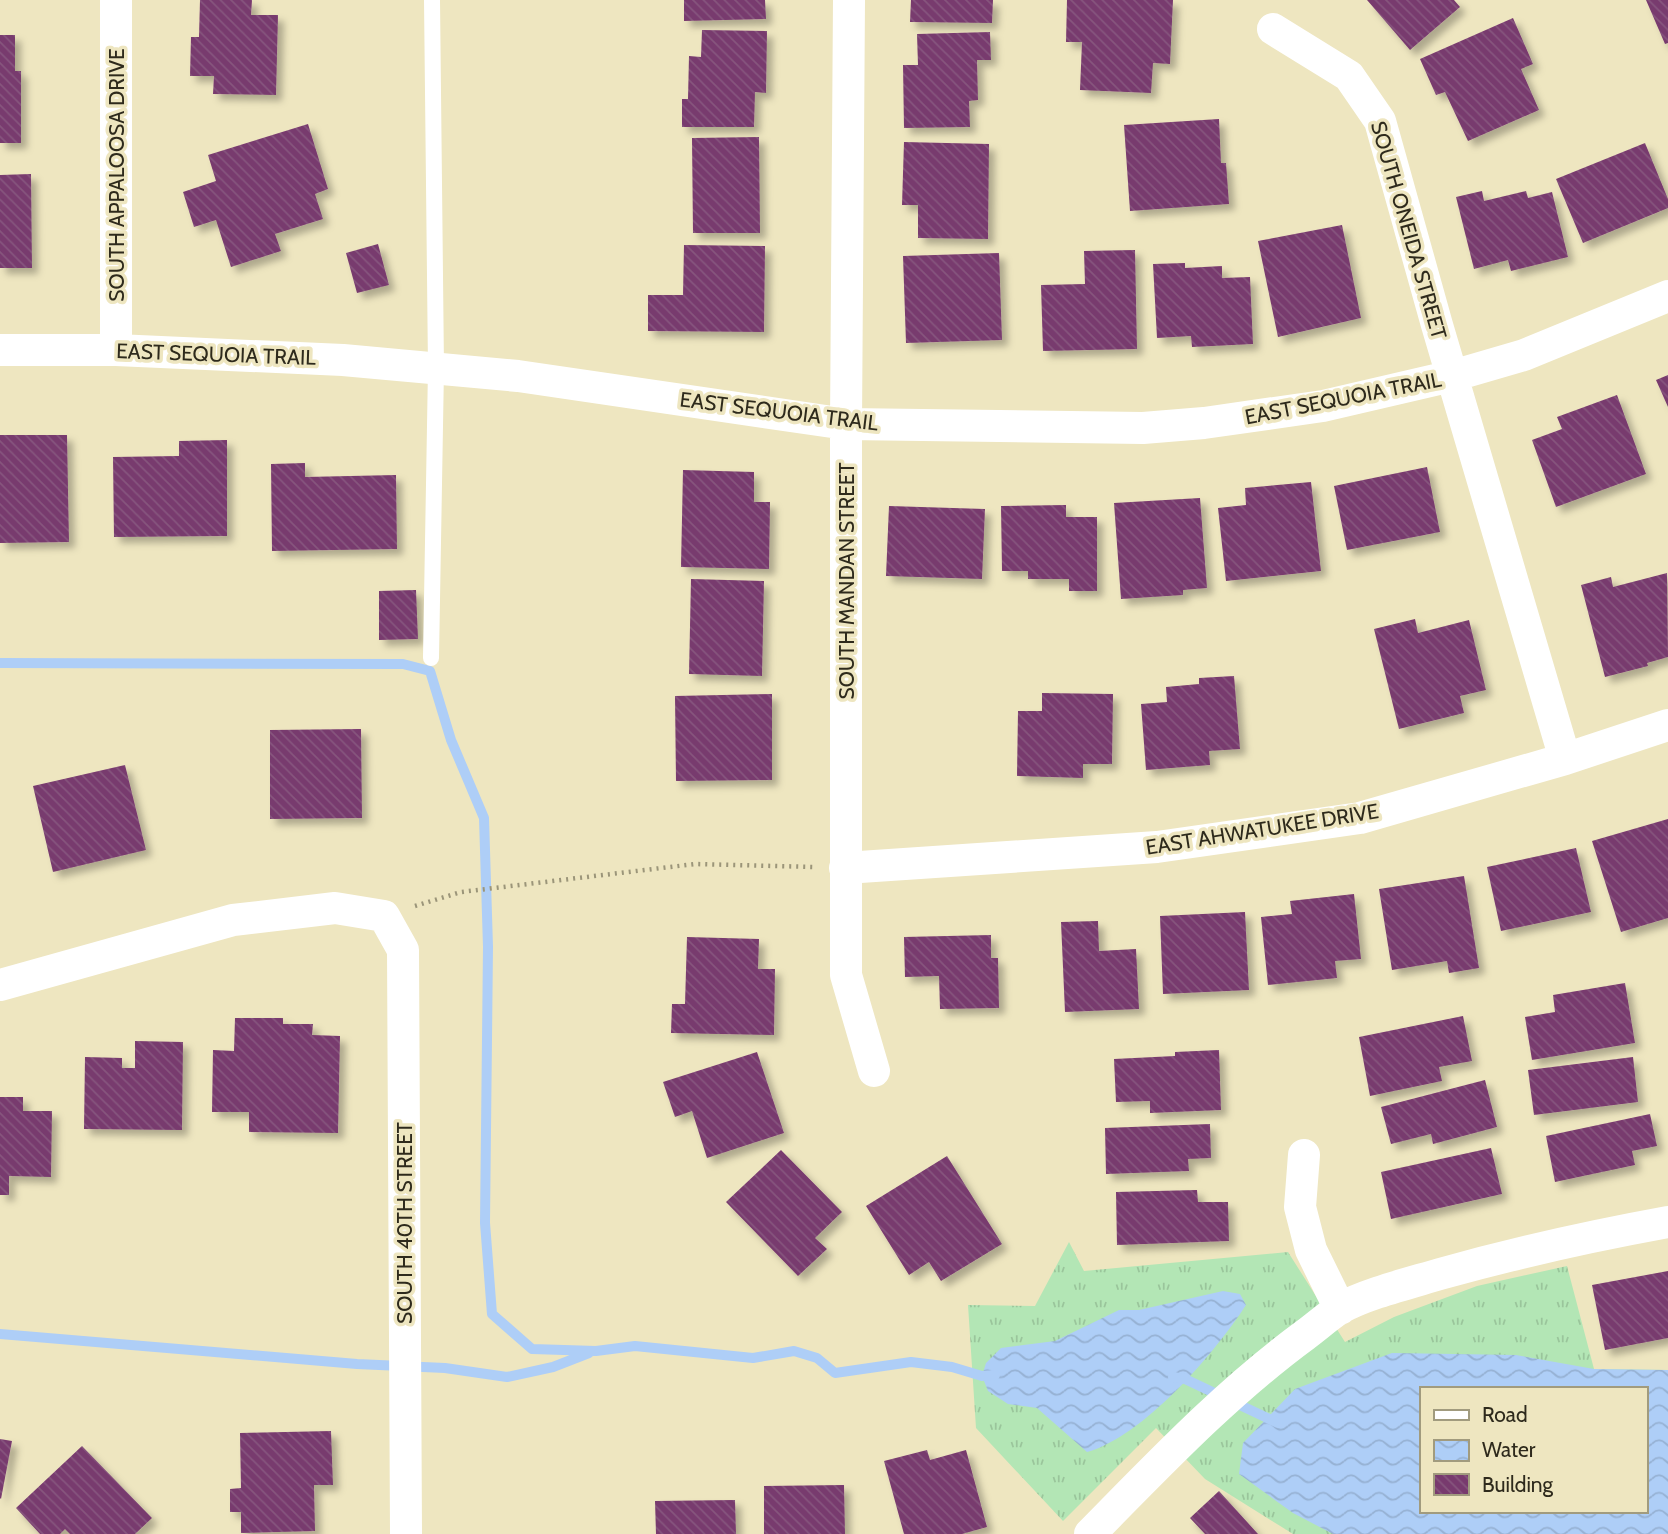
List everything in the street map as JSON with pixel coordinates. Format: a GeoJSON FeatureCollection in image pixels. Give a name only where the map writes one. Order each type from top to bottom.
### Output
{"type":"FeatureCollection","features":[{"type":"Feature","properties":{"kind":"street","name":"SOUTH APPALOOSA DRIVE"},"geometry":{"type":"LineString","coordinates":[[116,0],[116,349]]}},
{"type":"Feature","properties":{"kind":"street","name":"SOUTH MANDAN STREET"},"geometry":{"type":"LineString","coordinates":[[849,0],[846,975],[874,1071]]}},
{"type":"Feature","properties":{"kind":"street","name":"SOUTH ONEIDA STREET"},"geometry":{"type":"LineString","coordinates":[[1273,29],[1349,76],[1380,121],[1565,759]]}},
{"type":"Feature","properties":{"kind":"street","name":"EAST SEQUOIA TRAIL"},"geometry":{"type":"LineString","coordinates":[[0,350],[116,349],[344,360],[518,376],[846,424],[1143,428],[1204,423],[1322,406],[1452,376],[1524,355],[1668,296]]}},
{"type":"Feature","properties":{"kind":"street","name":"EAST AHWATUKEE DRIVE"},"geometry":{"type":"LineString","coordinates":[[845,868],[1157,847],[1360,818],[1565,759],[1668,725]]}},
{"type":"Feature","properties":{"kind":"street"},"geometry":{"type":"LineString","coordinates":[[0,985],[233,920],[335,908],[384,916]]}},
{"type":"Feature","properties":{"kind":"street","name":"SOUTH 40TH STREET"},"geometry":{"type":"LineString","coordinates":[[384,916],[403,950],[406,1534]]}},
{"type":"Feature","properties":{"kind":"street"},"geometry":{"type":"LineString","coordinates":[[1304,1155],[1300,1207],[1311,1250],[1340,1309]]}},
{"type":"Feature","properties":{"kind":"street"},"geometry":{"type":"LineString","coordinates":[[1101,1524],[1174,1448],[1233,1392],[1270,1360],[1340,1309],[1397,1286],[1481,1263],[1566,1241],[1668,1222]]}},
{"type":"Feature","properties":{"kind":"lane"},"geometry":{"type":"LineString","coordinates":[[431,658],[436,369],[432,0]]}},
{"type":"Feature","properties":{"kind":"path"},"geometry":{"type":"LineString","coordinates":[[384,916],[461,892],[695,864],[845,868]]}},
{"type":"Feature","properties":{"kind":"green space"},"geometry":{"type":"Polygon","coordinates":[[[1069,1242],[1084,1271],[1288,1252],[1345,1342],[1394,1317],[1477,1286],[1567,1266],[1594,1369],[1668,1370],[1668,1534],[1293,1534],[1205,1479],[1156,1428],[1063,1521],[976,1428],[968,1305],[1035,1306],[1069,1242]]]}},
{"type":"Feature","properties":{"kind":"water"},"geometry":{"type":"Polygon","coordinates":[[[1223,1291],[1240,1294],[1246,1305],[1197,1369],[1154,1412],[1109,1443],[1087,1452],[1037,1408],[1008,1404],[988,1391],[982,1376],[986,1363],[1001,1348],[1055,1341],[1119,1310],[1139,1310],[1223,1291]]]}},
{"type":"Feature","properties":{"kind":"water"},"geometry":{"type":"Polygon","coordinates":[[[1392,1353],[1516,1355],[1594,1369],[1668,1370],[1668,1534],[1333,1534],[1293,1513],[1239,1474],[1243,1443],[1295,1389],[1392,1353]]]}},
{"type":"Feature","properties":{"kind":"building"},"geometry":{"type":"Polygon","coordinates":[[[200,0],[252,0],[251,15],[278,15],[276,95],[213,94],[214,76],[190,76],[191,37],[199,37],[200,0]]]}},
{"type":"Feature","properties":{"kind":"building"},"geometry":{"type":"Polygon","coordinates":[[[684,0],[765,0],[766,19],[684,21],[684,0]]]}},
{"type":"Feature","properties":{"kind":"building"},"geometry":{"type":"Polygon","coordinates":[[[911,0],[993,0],[992,23],[910,22],[911,0]]]}},
{"type":"Feature","properties":{"kind":"building"},"geometry":{"type":"Polygon","coordinates":[[[1067,0],[1173,0],[1170,64],[1153,63],[1151,93],[1080,90],[1082,42],[1066,42],[1067,0]]]}},
{"type":"Feature","properties":{"kind":"building"},"geometry":{"type":"Polygon","coordinates":[[[1367,0],[1454,0],[1460,7],[1410,50],[1367,0]]]}},
{"type":"Feature","properties":{"kind":"building"},"geometry":{"type":"Polygon","coordinates":[[[1646,0],[1668,0],[1668,43],[1665,44],[1646,0]]]}},
{"type":"Feature","properties":{"kind":"building"},"geometry":{"type":"Polygon","coordinates":[[[1513,18],[1533,64],[1521,69],[1539,110],[1468,141],[1445,92],[1436,95],[1420,59],[1513,18]]]}},
{"type":"Feature","properties":{"kind":"building"},"geometry":{"type":"Polygon","coordinates":[[[702,30],[767,31],[766,93],[755,92],[754,127],[682,127],[682,99],[688,99],[689,56],[701,57],[702,30]]]}},
{"type":"Feature","properties":{"kind":"building"},"geometry":{"type":"Polygon","coordinates":[[[990,32],[991,60],[977,60],[978,100],[969,101],[970,127],[904,128],[903,65],[918,65],[917,34],[990,32]]]}},
{"type":"Feature","properties":{"kind":"building"},"geometry":{"type":"Polygon","coordinates":[[[0,35],[15,35],[15,71],[21,71],[21,143],[0,143],[0,35]]]}},
{"type":"Feature","properties":{"kind":"building"},"geometry":{"type":"Polygon","coordinates":[[[1219,119],[1221,163],[1226,163],[1229,204],[1130,211],[1124,125],[1219,119]]]}},
{"type":"Feature","properties":{"kind":"building"},"geometry":{"type":"Polygon","coordinates":[[[308,124],[328,189],[315,194],[323,219],[275,234],[281,251],[231,267],[216,220],[194,227],[183,192],[216,181],[208,155],[308,124]]]}},
{"type":"Feature","properties":{"kind":"building"},"geometry":{"type":"Polygon","coordinates":[[[759,137],[760,233],[693,233],[692,138],[759,137]]]}},
{"type":"Feature","properties":{"kind":"building"},"geometry":{"type":"Polygon","coordinates":[[[904,142],[989,144],[988,239],[918,238],[918,205],[902,205],[904,142]]]}},
{"type":"Feature","properties":{"kind":"building"},"geometry":{"type":"Polygon","coordinates":[[[1645,143],[1668,199],[1668,208],[1583,243],[1556,179],[1645,143]]]}},
{"type":"Feature","properties":{"kind":"building"},"geometry":{"type":"Polygon","coordinates":[[[31,174],[32,268],[0,268],[0,175],[31,174]]]}},
{"type":"Feature","properties":{"kind":"building"},"geometry":{"type":"Polygon","coordinates":[[[1482,191],[1484,201],[1526,191],[1528,198],[1552,192],[1568,257],[1511,271],[1508,260],[1474,269],[1456,197],[1482,191]]]}},
{"type":"Feature","properties":{"kind":"building"},"geometry":{"type":"Polygon","coordinates":[[[1342,225],[1361,318],[1278,337],[1258,241],[1342,225]]]}},
{"type":"Feature","properties":{"kind":"building"},"geometry":{"type":"Polygon","coordinates":[[[378,244],[389,285],[357,293],[346,253],[378,244]]]}},
{"type":"Feature","properties":{"kind":"building"},"geometry":{"type":"Polygon","coordinates":[[[684,245],[765,246],[764,332],[648,331],[648,295],[683,295],[684,245]]]}},
{"type":"Feature","properties":{"kind":"building"},"geometry":{"type":"Polygon","coordinates":[[[1135,250],[1137,349],[1043,351],[1041,285],[1085,284],[1084,251],[1135,250]]]}},
{"type":"Feature","properties":{"kind":"building"},"geometry":{"type":"Polygon","coordinates":[[[999,253],[1002,340],[906,343],[903,256],[999,253]]]}},
{"type":"Feature","properties":{"kind":"building"},"geometry":{"type":"Polygon","coordinates":[[[1185,263],[1185,268],[1222,266],[1222,278],[1250,277],[1253,344],[1192,347],[1191,336],[1157,338],[1153,264],[1185,263]]]}},
{"type":"Feature","properties":{"kind":"building"},"geometry":{"type":"Polygon","coordinates":[[[1668,375],[1668,407],[1656,380],[1668,375]]]}},
{"type":"Feature","properties":{"kind":"building"},"geometry":{"type":"Polygon","coordinates":[[[1617,395],[1646,474],[1556,507],[1532,440],[1562,429],[1557,417],[1617,395]]]}},
{"type":"Feature","properties":{"kind":"building"},"geometry":{"type":"Polygon","coordinates":[[[0,435],[67,435],[69,542],[0,543],[0,435]]]}},
{"type":"Feature","properties":{"kind":"building"},"geometry":{"type":"Polygon","coordinates":[[[227,440],[227,536],[114,537],[113,457],[179,456],[179,441],[227,440]]]}},
{"type":"Feature","properties":{"kind":"building"},"geometry":{"type":"Polygon","coordinates":[[[305,463],[305,477],[396,475],[397,549],[272,551],[271,464],[305,463]]]}},
{"type":"Feature","properties":{"kind":"building"},"geometry":{"type":"Polygon","coordinates":[[[1427,467],[1440,532],[1347,550],[1334,486],[1427,467]]]}},
{"type":"Feature","properties":{"kind":"building"},"geometry":{"type":"Polygon","coordinates":[[[683,470],[754,472],[754,502],[770,502],[769,569],[681,567],[683,470]]]}},
{"type":"Feature","properties":{"kind":"building"},"geometry":{"type":"Polygon","coordinates":[[[1311,482],[1321,571],[1226,581],[1218,508],[1246,505],[1245,488],[1311,482]]]}},
{"type":"Feature","properties":{"kind":"building"},"geometry":{"type":"Polygon","coordinates":[[[1200,498],[1207,588],[1183,590],[1183,595],[1121,599],[1114,503],[1200,498]]]}},
{"type":"Feature","properties":{"kind":"building"},"geometry":{"type":"Polygon","coordinates":[[[1066,505],[1066,517],[1097,517],[1097,591],[1069,591],[1069,579],[1028,579],[1028,571],[1002,571],[1001,506],[1066,505]]]}},
{"type":"Feature","properties":{"kind":"building"},"geometry":{"type":"Polygon","coordinates":[[[889,506],[985,509],[982,579],[886,576],[889,506]]]}},
{"type":"Feature","properties":{"kind":"building"},"geometry":{"type":"Polygon","coordinates":[[[1667,573],[1668,657],[1647,663],[1648,666],[1605,677],[1581,585],[1611,577],[1613,587],[1667,573]]]}},
{"type":"Feature","properties":{"kind":"building"},"geometry":{"type":"Polygon","coordinates":[[[691,579],[764,581],[762,676],[689,674],[691,579]]]}},
{"type":"Feature","properties":{"kind":"building"},"geometry":{"type":"Polygon","coordinates":[[[416,590],[418,639],[379,640],[379,591],[416,590]]]}},
{"type":"Feature","properties":{"kind":"building"},"geometry":{"type":"Polygon","coordinates":[[[1415,619],[1418,633],[1469,620],[1486,690],[1460,696],[1464,713],[1399,729],[1374,629],[1415,619]]]}},
{"type":"Feature","properties":{"kind":"building"},"geometry":{"type":"Polygon","coordinates":[[[1234,676],[1240,749],[1209,751],[1210,765],[1146,770],[1141,704],[1167,702],[1166,687],[1199,684],[1199,678],[1234,676]]]}},
{"type":"Feature","properties":{"kind":"building"},"geometry":{"type":"Polygon","coordinates":[[[1042,693],[1113,694],[1112,764],[1083,764],[1083,778],[1017,776],[1018,711],[1042,711],[1042,693]]]}},
{"type":"Feature","properties":{"kind":"building"},"geometry":{"type":"Polygon","coordinates":[[[772,694],[772,780],[676,781],[675,696],[772,694]]]}},
{"type":"Feature","properties":{"kind":"building"},"geometry":{"type":"Polygon","coordinates":[[[361,729],[362,818],[270,819],[270,730],[361,729]]]}},
{"type":"Feature","properties":{"kind":"building"},"geometry":{"type":"Polygon","coordinates":[[[125,765],[146,850],[53,872],[33,786],[125,765]]]}},
{"type":"Feature","properties":{"kind":"building"},"geometry":{"type":"Polygon","coordinates":[[[1668,819],[1668,918],[1621,932],[1592,841],[1668,819]]]}},
{"type":"Feature","properties":{"kind":"building"},"geometry":{"type":"Polygon","coordinates":[[[1576,848],[1591,912],[1501,931],[1487,867],[1576,848]]]}},
{"type":"Feature","properties":{"kind":"building"},"geometry":{"type":"Polygon","coordinates":[[[1464,876],[1479,968],[1449,973],[1447,961],[1392,970],[1379,889],[1464,876]]]}},
{"type":"Feature","properties":{"kind":"building"},"geometry":{"type":"Polygon","coordinates":[[[1354,894],[1361,959],[1335,961],[1337,978],[1268,985],[1261,917],[1292,914],[1290,901],[1354,894]]]}},
{"type":"Feature","properties":{"kind":"building"},"geometry":{"type":"Polygon","coordinates":[[[1245,912],[1249,990],[1163,994],[1160,916],[1245,912]]]}},
{"type":"Feature","properties":{"kind":"building"},"geometry":{"type":"Polygon","coordinates":[[[1098,921],[1099,951],[1136,949],[1139,1009],[1065,1012],[1061,922],[1098,921]]]}},
{"type":"Feature","properties":{"kind":"building"},"geometry":{"type":"Polygon","coordinates":[[[991,935],[991,958],[998,958],[999,1008],[940,1009],[939,976],[905,977],[904,937],[991,935]]]}},
{"type":"Feature","properties":{"kind":"building"},"geometry":{"type":"Polygon","coordinates":[[[687,937],[759,939],[758,969],[775,969],[774,1035],[671,1033],[672,1004],[685,1004],[687,937]]]}},
{"type":"Feature","properties":{"kind":"building"},"geometry":{"type":"Polygon","coordinates":[[[1625,983],[1635,1043],[1532,1060],[1525,1017],[1555,1012],[1553,995],[1625,983]]]}},
{"type":"Feature","properties":{"kind":"building"},"geometry":{"type":"Polygon","coordinates":[[[1463,1016],[1472,1061],[1439,1067],[1442,1081],[1370,1096],[1359,1037],[1463,1016]]]}},
{"type":"Feature","properties":{"kind":"building"},"geometry":{"type":"Polygon","coordinates":[[[235,1018],[283,1018],[283,1024],[313,1024],[312,1035],[340,1036],[338,1133],[249,1132],[249,1112],[212,1112],[213,1050],[234,1051],[235,1018]]]}},
{"type":"Feature","properties":{"kind":"building"},"geometry":{"type":"Polygon","coordinates":[[[135,1041],[183,1042],[182,1130],[84,1129],[85,1057],[122,1058],[122,1068],[135,1068],[135,1041]]]}},
{"type":"Feature","properties":{"kind":"building"},"geometry":{"type":"Polygon","coordinates":[[[1219,1050],[1221,1110],[1150,1113],[1150,1101],[1116,1102],[1114,1059],[1175,1056],[1175,1052],[1219,1050]]]}},
{"type":"Feature","properties":{"kind":"building"},"geometry":{"type":"Polygon","coordinates":[[[757,1052],[784,1133],[707,1158],[692,1111],[675,1117],[663,1082],[757,1052]]]}},
{"type":"Feature","properties":{"kind":"building"},"geometry":{"type":"Polygon","coordinates":[[[1633,1057],[1638,1102],[1534,1115],[1528,1070],[1633,1057]]]}},
{"type":"Feature","properties":{"kind":"building"},"geometry":{"type":"Polygon","coordinates":[[[1485,1080],[1497,1127],[1433,1144],[1431,1134],[1391,1144],[1381,1107],[1485,1080]]]}},
{"type":"Feature","properties":{"kind":"building"},"geometry":{"type":"Polygon","coordinates":[[[0,1097],[23,1097],[23,1111],[52,1111],[51,1177],[9,1176],[9,1195],[0,1195],[0,1097]]]}},
{"type":"Feature","properties":{"kind":"building"},"geometry":{"type":"Polygon","coordinates":[[[1650,1114],[1657,1146],[1632,1151],[1635,1165],[1555,1182],[1546,1136],[1650,1114]]]}},
{"type":"Feature","properties":{"kind":"building"},"geometry":{"type":"Polygon","coordinates":[[[1210,1124],[1211,1158],[1188,1159],[1189,1171],[1106,1174],[1105,1128],[1210,1124]]]}},
{"type":"Feature","properties":{"kind":"building"},"geometry":{"type":"Polygon","coordinates":[[[1491,1148],[1502,1194],[1391,1219],[1381,1172],[1491,1148]]]}},
{"type":"Feature","properties":{"kind":"building"},"geometry":{"type":"Polygon","coordinates":[[[781,1150],[842,1212],[815,1238],[827,1249],[798,1276],[726,1202],[781,1150]]]}},
{"type":"Feature","properties":{"kind":"building"},"geometry":{"type":"Polygon","coordinates":[[[947,1156],[1002,1244],[941,1281],[929,1262],[909,1275],[866,1206],[947,1156]]]}},
{"type":"Feature","properties":{"kind":"building"},"geometry":{"type":"Polygon","coordinates":[[[1197,1190],[1198,1202],[1228,1202],[1229,1241],[1117,1245],[1116,1192],[1197,1190]]]}},
{"type":"Feature","properties":{"kind":"building"},"geometry":{"type":"Polygon","coordinates":[[[1668,1271],[1668,1338],[1605,1350],[1592,1285],[1668,1271]]]}},
{"type":"Feature","properties":{"kind":"building"},"geometry":{"type":"Polygon","coordinates":[[[331,1431],[333,1485],[314,1485],[315,1531],[241,1533],[241,1512],[230,1512],[230,1489],[241,1488],[240,1433],[331,1431]]]}},
{"type":"Feature","properties":{"kind":"building"},"geometry":{"type":"Polygon","coordinates":[[[0,1439],[12,1441],[1,1499],[0,1498],[0,1439]]]}},
{"type":"Feature","properties":{"kind":"building"},"geometry":{"type":"Polygon","coordinates":[[[82,1446],[152,1518],[135,1534],[70,1534],[65,1529],[60,1534],[40,1534],[16,1508],[82,1446]]]}},
{"type":"Feature","properties":{"kind":"building"},"geometry":{"type":"Polygon","coordinates":[[[927,1450],[930,1460],[966,1450],[987,1527],[962,1534],[904,1534],[884,1461],[927,1450]]]}},
{"type":"Feature","properties":{"kind":"building"},"geometry":{"type":"Polygon","coordinates":[[[844,1485],[845,1534],[764,1534],[764,1486],[844,1485]]]}},
{"type":"Feature","properties":{"kind":"building"},"geometry":{"type":"Polygon","coordinates":[[[1219,1491],[1258,1534],[1205,1534],[1190,1518],[1219,1491]]]}},
{"type":"Feature","properties":{"kind":"building"},"geometry":{"type":"Polygon","coordinates":[[[735,1500],[736,1534],[656,1534],[655,1501],[735,1500]]]}},
{"type":"Feature","properties":{"kind":"waterway"},"geometry":{"type":"LineString","coordinates":[[0,663],[403,664],[430,671],[451,740],[484,818],[488,947],[485,1223],[492,1314],[532,1349],[596,1351],[635,1346],[753,1358],[794,1351],[817,1358],[835,1373],[911,1362],[952,1367],[982,1376],[995,1375]]}},
{"type":"Feature","properties":{"kind":"waterway"},"geometry":{"type":"LineString","coordinates":[[0,1334],[357,1364],[445,1368],[507,1377],[553,1367],[589,1353]]}},
{"type":"Feature","properties":{"kind":"waterway"},"geometry":{"type":"LineString","coordinates":[[1173,1377],[1185,1379],[1278,1423]]}}]}
